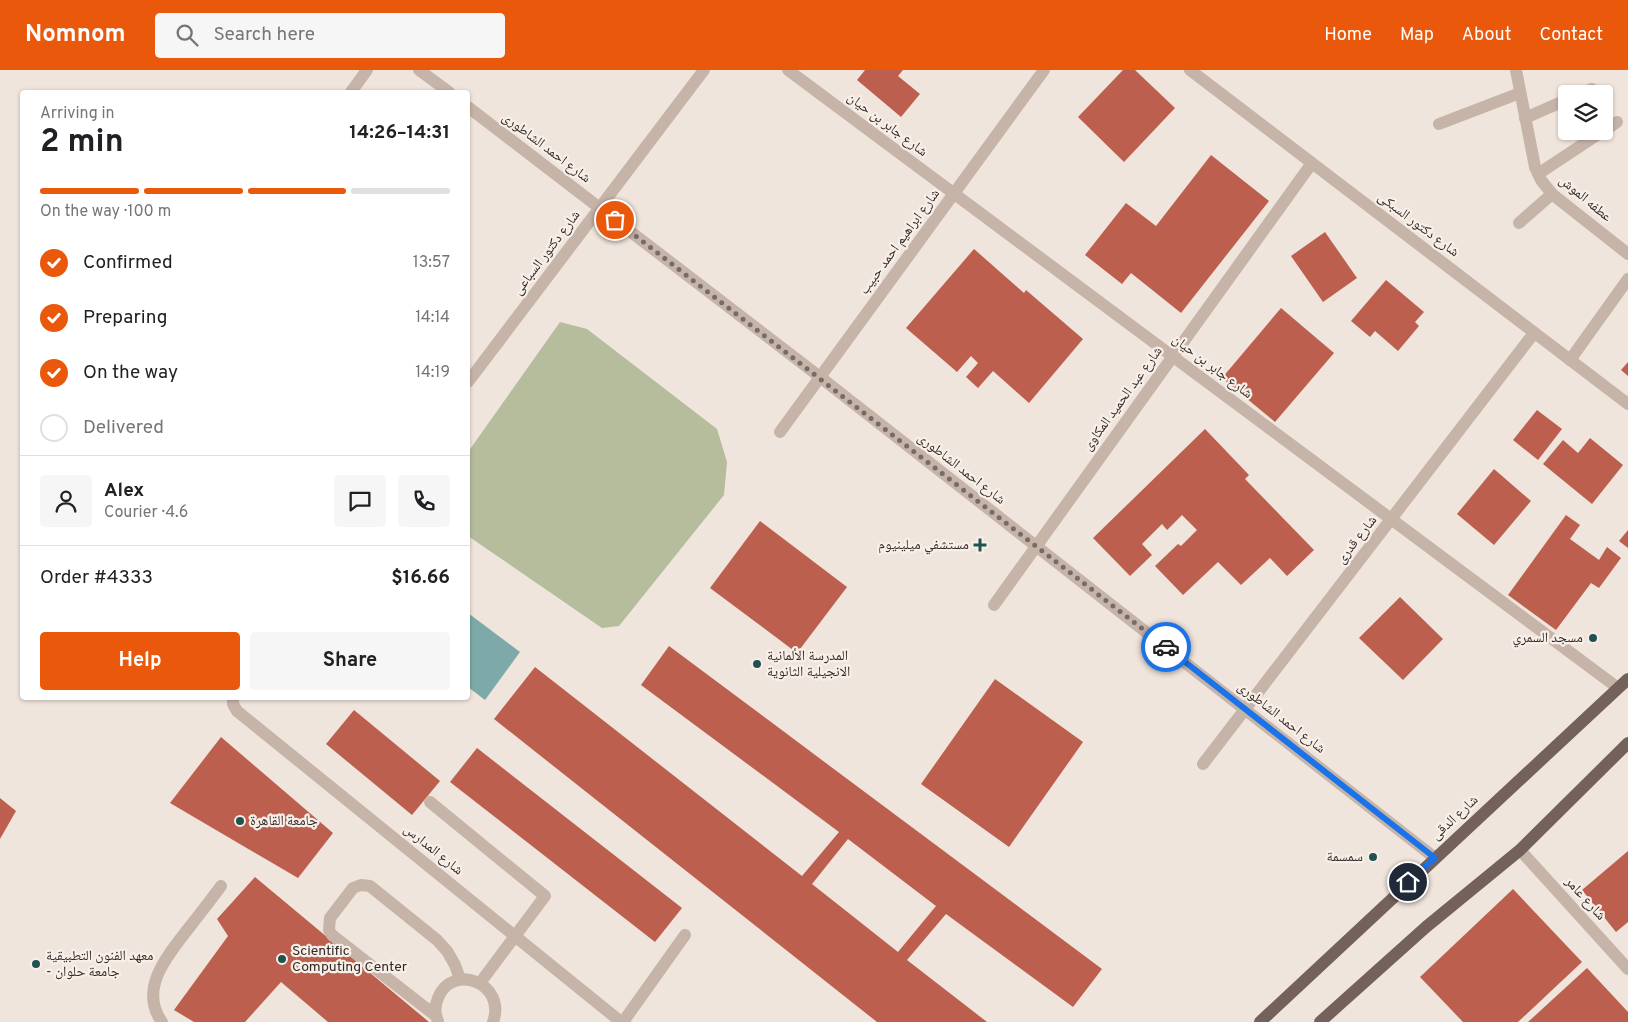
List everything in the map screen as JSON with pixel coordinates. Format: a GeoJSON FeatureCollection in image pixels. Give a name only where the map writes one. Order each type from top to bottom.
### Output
{"type":"FeatureCollection","features":[{"type":"Feature","properties":{"kind":"main road","name":"شارع الدقى"},"geometry":{"type":"LineString","coordinates":[[1260,1022],[1623,683]]}},
{"type":"Feature","properties":{"kind":"main road"},"geometry":{"type":"LineString","coordinates":[[1320,1022],[1426,927],[1520,850],[1628,743]]}},
{"type":"Feature","properties":{"kind":"street"},"geometry":{"type":"LineString","coordinates":[[352,90],[367,70]]}},
{"type":"Feature","properties":{"kind":"street"},"geometry":{"type":"LineString","coordinates":[[419,70],[446,90]]}},
{"type":"Feature","properties":{"kind":"street","name":"شارع دكتور السباعى"},"geometry":{"type":"LineString","coordinates":[[470,379],[704,70]]}},
{"type":"Feature","properties":{"kind":"street","name":"شارع جابر بن حيان"},"geometry":{"type":"LineString","coordinates":[[788,70],[1392,519],[1623,683]]}},
{"type":"Feature","properties":{"kind":"street","name":"شارع ابراهيم احمد حبيب"},"geometry":{"type":"LineString","coordinates":[[780,432],[1044,70]]}},
{"type":"Feature","properties":{"kind":"street","name":"شارع دكتور السبكى"},"geometry":{"type":"LineString","coordinates":[[1190,70],[1628,404]]}},
{"type":"Feature","properties":{"kind":"street","name":"عطفه الموش"},"geometry":{"type":"LineString","coordinates":[[1516,70],[1538,174],[1552,194],[1628,254]]}},
{"type":"Feature","properties":{"kind":"street"},"geometry":{"type":"LineString","coordinates":[[1439,124],[1520,93]]}},
{"type":"Feature","properties":{"kind":"street"},"geometry":{"type":"LineString","coordinates":[[1525,118],[1558,104]]}},
{"type":"Feature","properties":{"kind":"street","name":"شارع احمد الشاطورى"},"geometry":{"type":"LineString","coordinates":[[470,109],[820,377],[1435,858]]}},
{"type":"Feature","properties":{"kind":"street"},"geometry":{"type":"LineString","coordinates":[[1613,125],[1617,122]]}},
{"type":"Feature","properties":{"kind":"street"},"geometry":{"type":"LineString","coordinates":[[1538,174],[1589,140]]}},
{"type":"Feature","properties":{"kind":"street","name":"شارع عبد الحميد المكاوى"},"geometry":{"type":"LineString","coordinates":[[994,605],[1312,163]]}},
{"type":"Feature","properties":{"kind":"street"},"geometry":{"type":"LineString","coordinates":[[1518,223],[1552,194]]}},
{"type":"Feature","properties":{"kind":"street"},"geometry":{"type":"LineString","coordinates":[[1570,360],[1628,279]]}},
{"type":"Feature","properties":{"kind":"street","name":"شارع قدرى"},"geometry":{"type":"LineString","coordinates":[[1203,764],[1534,333]]}},
{"type":"Feature","properties":{"kind":"street","name":"شارع المدارس"},"geometry":{"type":"LineString","coordinates":[[233,700],[236,711],[622,1022]]}},
{"type":"Feature","properties":{"kind":"street"},"geometry":{"type":"LineString","coordinates":[[430,802],[545,896],[480,982]]}},
{"type":"Feature","properties":{"kind":"street","name":"شارع عامر"},"geometry":{"type":"LineString","coordinates":[[1520,850],[1628,969]]}},
{"type":"Feature","properties":{"kind":"street"},"geometry":{"type":"LineString","coordinates":[[437,1019],[332,935],[329,930],[330,918],[353,888],[361,885],[370,886],[448,951],[460,979]]}},
{"type":"Feature","properties":{"kind":"street"},"geometry":{"type":"LineString","coordinates":[[162,1022],[154,1007],[153,992],[162,964],[222,886]]}},
{"type":"Feature","properties":{"kind":"street"},"geometry":{"type":"LineString","coordinates":[[622,1022],[685,935]]}},
{"type":"Feature","properties":{"kind":"street"},"geometry":{"type":"LineString","coordinates":[[437,1019],[436,1004],[440,993],[449,984],[460,979],[470,979],[480,982],[494,999],[496,1010],[493,1022]]}},
{"type":"Feature","properties":{"kind":"green space"},"geometry":{"type":"Polygon","coordinates":[[[560,322],[587,329],[717,429],[727,462],[724,495],[619,626],[602,628],[470,537],[470,449],[560,322]]]}},
{"type":"Feature","properties":{"kind":"water"},"geometry":{"type":"Polygon","coordinates":[[[470,614],[520,652],[485,700],[470,689],[470,614]]]}},
{"type":"Feature","properties":{"kind":"building"},"geometry":{"type":"Polygon","coordinates":[[[865,70],[903,70],[898,76],[920,94],[901,117],[857,80],[865,70]]]}},
{"type":"Feature","properties":{"kind":"building"},"geometry":{"type":"Polygon","coordinates":[[[1123,70],[1135,70],[1175,108],[1124,162],[1078,117],[1123,70]]]}},
{"type":"Feature","properties":{"kind":"building"},"geometry":{"type":"Polygon","coordinates":[[[1211,155],[1269,201],[1181,313],[1131,273],[1122,284],[1085,255],[1126,203],[1156,226],[1211,155]]]}},
{"type":"Feature","properties":{"kind":"building"},"geometry":{"type":"Polygon","coordinates":[[[1325,232],[1357,278],[1323,302],[1291,256],[1325,232]]]}},
{"type":"Feature","properties":{"kind":"building"},"geometry":{"type":"Polygon","coordinates":[[[974,249],[1024,293],[1026,290],[1083,339],[1029,403],[993,371],[978,388],[966,377],[978,363],[971,356],[957,372],[906,328],[974,249]]]}},
{"type":"Feature","properties":{"kind":"building"},"geometry":{"type":"Polygon","coordinates":[[[1386,280],[1424,312],[1415,322],[1419,326],[1398,351],[1375,331],[1370,337],[1351,321],[1386,280]]]}},
{"type":"Feature","properties":{"kind":"building"},"geometry":{"type":"Polygon","coordinates":[[[1281,308],[1334,353],[1275,422],[1222,378],[1281,308]]]}},
{"type":"Feature","properties":{"kind":"building"},"geometry":{"type":"Polygon","coordinates":[[[1628,362],[1628,376],[1621,370],[1628,362]]]}},
{"type":"Feature","properties":{"kind":"building"},"geometry":{"type":"Polygon","coordinates":[[[1537,410],[1562,429],[1538,460],[1513,440],[1537,410]]]}},
{"type":"Feature","properties":{"kind":"building"},"geometry":{"type":"Polygon","coordinates":[[[1205,429],[1249,475],[1245,479],[1314,550],[1287,576],[1270,558],[1241,585],[1218,562],[1183,595],[1155,566],[1178,544],[1181,546],[1197,530],[1182,515],[1167,530],[1162,524],[1142,544],[1152,555],[1130,576],[1093,538],[1205,429]]]}},
{"type":"Feature","properties":{"kind":"building"},"geometry":{"type":"Polygon","coordinates":[[[1590,438],[1623,465],[1592,504],[1543,464],[1563,440],[1578,453],[1590,438]]]}},
{"type":"Feature","properties":{"kind":"building"},"geometry":{"type":"Polygon","coordinates":[[[1494,469],[1531,501],[1494,545],[1457,514],[1494,469]]]}},
{"type":"Feature","properties":{"kind":"building"},"geometry":{"type":"Polygon","coordinates":[[[1566,515],[1580,525],[1570,539],[1599,560],[1607,547],[1621,558],[1599,588],[1591,583],[1556,630],[1508,595],[1566,515]]]}},
{"type":"Feature","properties":{"kind":"building"},"geometry":{"type":"Polygon","coordinates":[[[760,521],[847,587],[797,653],[710,588],[760,521]]]}},
{"type":"Feature","properties":{"kind":"building"},"geometry":{"type":"Polygon","coordinates":[[[1628,530],[1628,548],[1619,541],[1628,530]]]}},
{"type":"Feature","properties":{"kind":"building"},"geometry":{"type":"Polygon","coordinates":[[[1400,597],[1443,639],[1403,680],[1359,638],[1400,597]]]}},
{"type":"Feature","properties":{"kind":"building"},"geometry":{"type":"Polygon","coordinates":[[[669,646],[1102,969],[1073,1007],[946,914],[907,960],[987,1022],[877,1022],[494,719],[535,667],[802,876],[839,832],[641,685],[669,646]],[[848,839],[812,884],[898,952],[936,906],[848,839]]]}},
{"type":"Feature","properties":{"kind":"building"},"geometry":{"type":"Polygon","coordinates":[[[995,679],[1083,742],[1009,847],[921,784],[995,679]]]}},
{"type":"Feature","properties":{"kind":"building"},"geometry":{"type":"Polygon","coordinates":[[[354,710],[440,781],[412,815],[326,744],[354,710]]]}},
{"type":"Feature","properties":{"kind":"building"},"geometry":{"type":"Polygon","coordinates":[[[221,737],[333,833],[298,878],[170,803],[221,737]]]}},
{"type":"Feature","properties":{"kind":"building"},"geometry":{"type":"Polygon","coordinates":[[[477,748],[682,908],[655,942],[450,782],[477,748]]]}},
{"type":"Feature","properties":{"kind":"building"},"geometry":{"type":"Polygon","coordinates":[[[0,798],[16,811],[0,839],[0,798]]]}},
{"type":"Feature","properties":{"kind":"building"},"geometry":{"type":"Polygon","coordinates":[[[1628,851],[1628,922],[1616,932],[1582,890],[1628,851]]]}},
{"type":"Feature","properties":{"kind":"building","name":"Scientific Computing Center"},"geometry":{"type":"Polygon","coordinates":[[[255,877],[429,1022],[328,1022],[281,982],[245,1022],[194,1022],[174,1010],[228,936],[217,919],[255,877]]]}},
{"type":"Feature","properties":{"kind":"building"},"geometry":{"type":"Polygon","coordinates":[[[1513,889],[1582,962],[1518,1022],[1463,1022],[1420,977],[1513,889]]]}},
{"type":"Feature","properties":{"kind":"building"},"geometry":{"type":"Polygon","coordinates":[[[1587,968],[1628,1012],[1628,1022],[1528,1022],[1587,968]]]}},
{"type":"Feature","properties":{"kind":"way so far"},"geometry":{"type":"LineString","coordinates":[[615,220],[1166,647]]}},
{"type":"Feature","properties":{"kind":"place","name":"مستشفي ميلينيوم"},"geometry":{"type":"Point","coordinates":[980,545]}},
{"type":"Feature","properties":{"kind":"place","name":"مسجد السمري"},"geometry":{"type":"Point","coordinates":[1593,638]}},
{"type":"Feature","properties":{"kind":"place","name":"المدرسة الألمانية الانجيلية الثانوية"},"geometry":{"type":"Point","coordinates":[757,664]}},
{"type":"Feature","properties":{"kind":"place","name":"جامعة القاهرة"},"geometry":{"type":"Point","coordinates":[240,821]}},
{"type":"Feature","properties":{"kind":"place","name":"سمسمة"},"geometry":{"type":"Point","coordinates":[1373,857]}},
{"type":"Feature","properties":{"kind":"place","name":"Scientific Computing Center"},"geometry":{"type":"Point","coordinates":[282,959]}},
{"type":"Feature","properties":{"kind":"place","name":"معهد الفنون التطبيقية - جامعة حلوان"},"geometry":{"type":"Point","coordinates":[36,964]}},
{"type":"Feature","properties":{"kind":"route"},"geometry":{"type":"LineString","coordinates":[[1166,647],[1435,858],[1408,882]]}}]}
